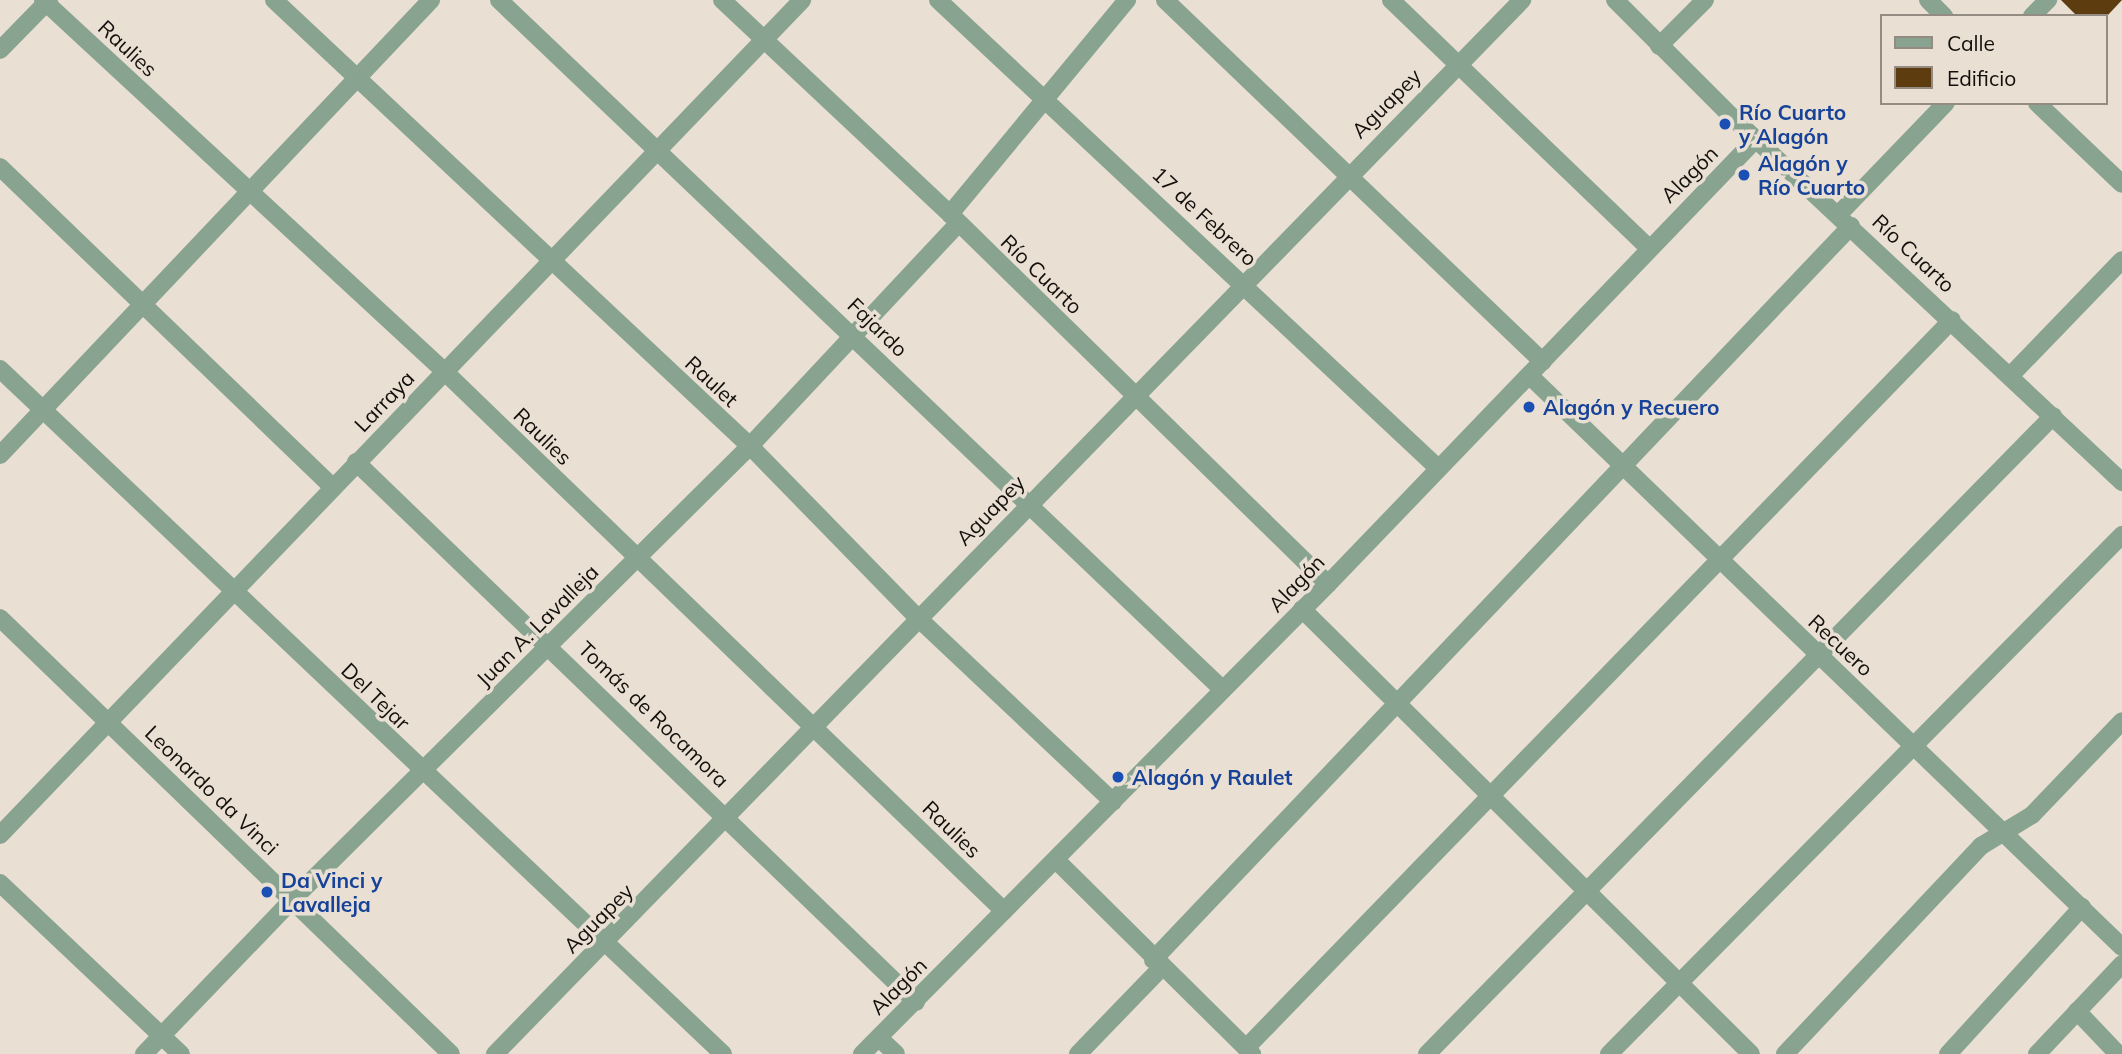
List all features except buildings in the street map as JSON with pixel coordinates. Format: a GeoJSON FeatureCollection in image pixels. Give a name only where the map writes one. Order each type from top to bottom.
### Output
{"type":"FeatureCollection","features":[{"type":"Feature","properties":{"kind":"street","name":"Raulet"},"geometry":{"type":"LineString","coordinates":[[274,0],[550,263],[750,446],[918,618],[1113,802]]}},
{"type":"Feature","properties":{"kind":"street"},"geometry":{"type":"LineString","coordinates":[[0,455],[431,0]]}},
{"type":"Feature","properties":{"kind":"street","name":"Fajardo"},"geometry":{"type":"LineString","coordinates":[[499,0],[1223,690]]}},
{"type":"Feature","properties":{"kind":"street","name":"Río Cuarto"},"geometry":{"type":"LineString","coordinates":[[722,0],[954,219],[1328,584]]}},
{"type":"Feature","properties":{"kind":"street","name":"Larraya"},"geometry":{"type":"LineString","coordinates":[[0,835],[236,593],[332,486],[802,0]]}},
{"type":"Feature","properties":{"kind":"street","name":"17 de Febrero"},"geometry":{"type":"LineString","coordinates":[[938,0],[1044,95],[1438,468]]}},
{"type":"Feature","properties":{"kind":"street","name":"Juan A. Lavalleja"},"geometry":{"type":"LineString","coordinates":[[144,1054],[293,899],[750,446],[855,337],[954,219],[1044,95],[1127,0]]}},
{"type":"Feature","properties":{"kind":"street"},"geometry":{"type":"LineString","coordinates":[[1165,0],[1349,173],[1543,362]]}},
{"type":"Feature","properties":{"kind":"street"},"geometry":{"type":"LineString","coordinates":[[1391,0],[1648,247]]}},
{"type":"Feature","properties":{"kind":"street","name":"Aguapey"},"geometry":{"type":"LineString","coordinates":[[495,1054],[608,942],[1027,504],[1349,173],[1522,0]]}},
{"type":"Feature","properties":{"kind":"street","name":"Río Cuarto"},"geometry":{"type":"LineString","coordinates":[[1615,0],[1756,139],[2122,482]]}},
{"type":"Feature","properties":{"kind":"street"},"geometry":{"type":"LineString","coordinates":[[1659,46],[1704,0]]}},
{"type":"Feature","properties":{"kind":"street"},"geometry":{"type":"LineString","coordinates":[[1928,0],[1942,14]]}},
{"type":"Feature","properties":{"kind":"street"},"geometry":{"type":"LineString","coordinates":[[2034,14],[2048,0]]}},
{"type":"Feature","properties":{"kind":"street"},"geometry":{"type":"LineString","coordinates":[[0,50],[46,1]]}},
{"type":"Feature","properties":{"kind":"street","name":"Raulies"},"geometry":{"type":"LineString","coordinates":[[46,1],[444,372],[636,560],[814,726],[1004,911]]}},
{"type":"Feature","properties":{"kind":"street"},"geometry":{"type":"LineString","coordinates":[[1078,1054],[1396,704],[1623,467],[1944,105]]}},
{"type":"Feature","properties":{"kind":"street"},"geometry":{"type":"LineString","coordinates":[[2039,105],[2122,184]]}},
{"type":"Feature","properties":{"kind":"street","name":"Alagón"},"geometry":{"type":"LineString","coordinates":[[862,1054],[1328,584],[1530,376],[1648,247],[1756,139]]}},
{"type":"Feature","properties":{"kind":"street"},"geometry":{"type":"LineString","coordinates":[[0,167],[332,486]]}},
{"type":"Feature","properties":{"kind":"street"},"geometry":{"type":"LineString","coordinates":[[2010,376],[2122,260]]}},
{"type":"Feature","properties":{"kind":"street"},"geometry":{"type":"LineString","coordinates":[[1056,860],[1157,964],[1249,1051],[1717,559],[1952,320]]}},
{"type":"Feature","properties":{"kind":"street","name":"Del Tejar"},"geometry":{"type":"LineString","coordinates":[[0,369],[423,772],[608,942],[723,1054]]}},
{"type":"Feature","properties":{"kind":"street","name":"Recuero"},"geometry":{"type":"LineString","coordinates":[[1530,376],[1717,559],[2006,831],[2122,947]]}},
{"type":"Feature","properties":{"kind":"street"},"geometry":{"type":"LineString","coordinates":[[1427,1054],[1590,892],[1816,653],[2053,416]]}},
{"type":"Feature","properties":{"kind":"street","name":"Tomás de Rocamora"},"geometry":{"type":"LineString","coordinates":[[356,463],[729,817],[916,1002]]}},
{"type":"Feature","properties":{"kind":"street"},"geometry":{"type":"LineString","coordinates":[[1609,1054],[2122,535]]}},
{"type":"Feature","properties":{"kind":"street"},"geometry":{"type":"LineString","coordinates":[[1302,610],[1751,1054]]}},
{"type":"Feature","properties":{"kind":"street","name":"Leonardo da Vinci"},"geometry":{"type":"LineString","coordinates":[[0,618],[451,1054]]}},
{"type":"Feature","properties":{"kind":"street"},"geometry":{"type":"LineString","coordinates":[[1785,1054],[1981,846],[2032,815],[2122,721]]}},
{"type":"Feature","properties":{"kind":"street"},"geometry":{"type":"LineString","coordinates":[[0,883],[181,1054]]}},
{"type":"Feature","properties":{"kind":"street"},"geometry":{"type":"LineString","coordinates":[[1948,1054],[2082,907]]}},
{"type":"Feature","properties":{"kind":"street"},"geometry":{"type":"LineString","coordinates":[[2037,1054],[2122,964]]}},
{"type":"Feature","properties":{"kind":"street"},"geometry":{"type":"LineString","coordinates":[[2077,1011],[2118,1054]]}},
{"type":"Feature","properties":{"kind":"street"},"geometry":{"type":"LineString","coordinates":[[879,1038],[896,1054]]}},
{"type":"Feature","properties":{"kind":"place","name":"Río Cuarto y Alagón"},"geometry":{"type":"Point","coordinates":[1725,124]}},
{"type":"Feature","properties":{"kind":"place","name":"Alagón y Río Cuarto"},"geometry":{"type":"Point","coordinates":[1744,175]}},
{"type":"Feature","properties":{"kind":"place","name":"Alagón y Recuero"},"geometry":{"type":"Point","coordinates":[1529,407]}},
{"type":"Feature","properties":{"kind":"place","name":"Alagón y Raulet"},"geometry":{"type":"Point","coordinates":[1118,777]}},
{"type":"Feature","properties":{"kind":"place","name":"Da Vinci y Lavalleja"},"geometry":{"type":"Point","coordinates":[267,892]}}]}
